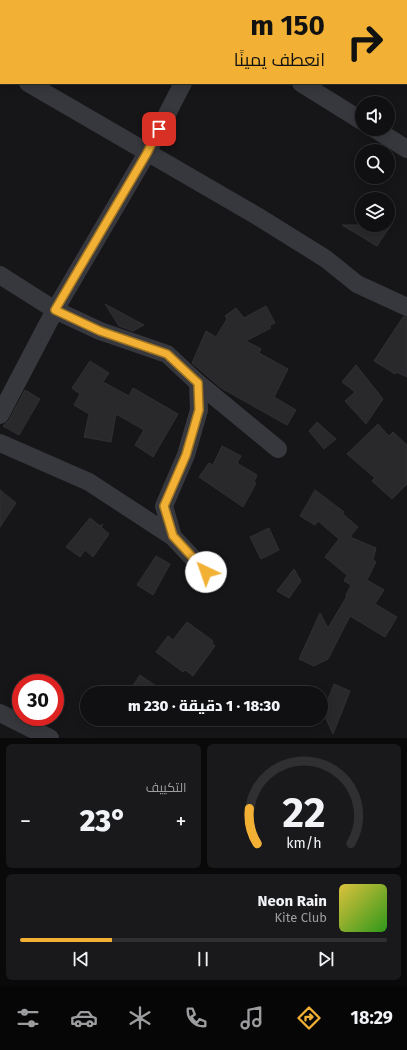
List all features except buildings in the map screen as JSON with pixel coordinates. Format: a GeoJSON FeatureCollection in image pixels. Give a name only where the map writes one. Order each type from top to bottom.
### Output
{"type":"FeatureCollection","features":[{"type":"Feature","properties":{"kind":"street"},"geometry":{"type":"LineString","coordinates":[[30,84],[270,224],[326,259],[357,284],[407,307]]}},
{"type":"Feature","properties":{"kind":"street"},"geometry":{"type":"LineString","coordinates":[[0,415],[55,310],[147,153],[182,84]]}},
{"type":"Feature","properties":{"kind":"street"},"geometry":{"type":"LineString","coordinates":[[303,84],[355,117]]}},
{"type":"Feature","properties":{"kind":"street"},"geometry":{"type":"LineString","coordinates":[[386,136],[407,149]]}},
{"type":"Feature","properties":{"kind":"street"},"geometry":{"type":"LineString","coordinates":[[0,276],[55,310],[100,331],[167,354],[198,383],[278,449]]}},
{"type":"Feature","properties":{"kind":"street"},"geometry":{"type":"LineString","coordinates":[[173,536],[164,506],[186,455],[199,410],[198,383]]}},
{"type":"Feature","properties":{"kind":"street"},"geometry":{"type":"LineString","coordinates":[[0,443],[89,482],[173,536],[206,572]]}},
{"type":"Feature","properties":{"kind":"street"},"geometry":{"type":"LineString","coordinates":[[0,713],[50,738]]}},
{"type":"Feature","properties":{"kind":"route"},"geometry":{"type":"LineString","coordinates":[[159,129],[147,153],[55,310],[100,331],[167,354],[198,383],[199,410],[186,455],[164,506],[173,536],[206,572]]}}]}
